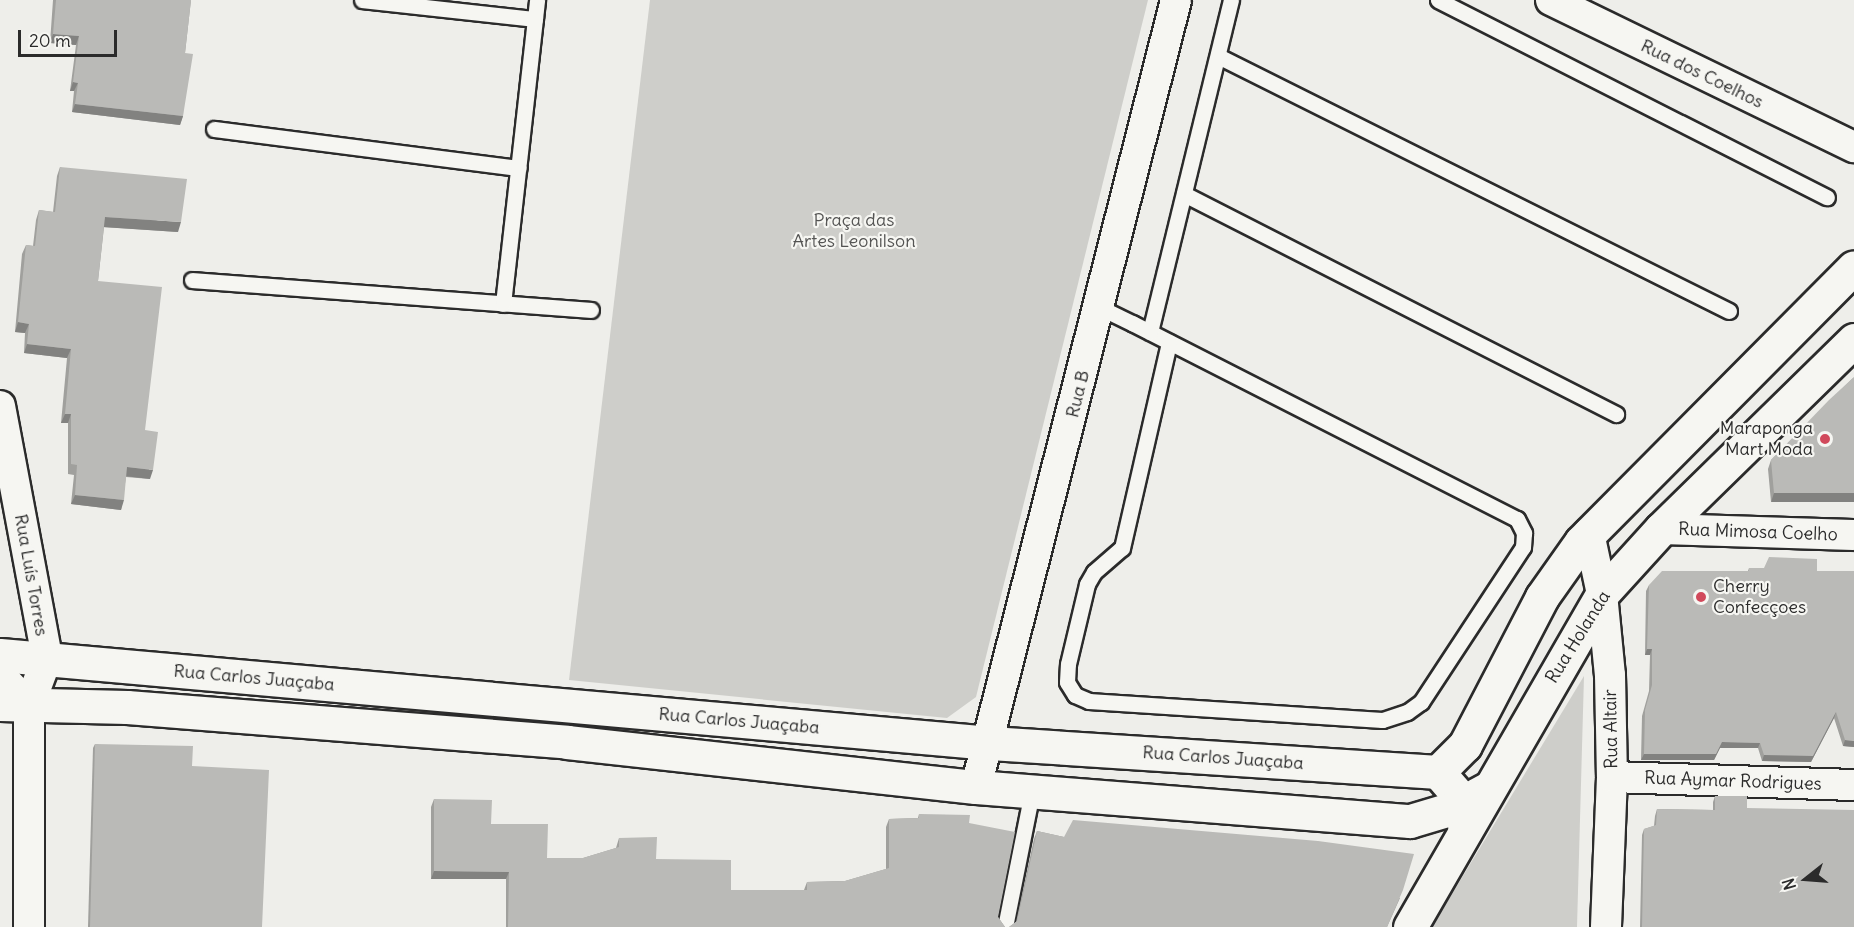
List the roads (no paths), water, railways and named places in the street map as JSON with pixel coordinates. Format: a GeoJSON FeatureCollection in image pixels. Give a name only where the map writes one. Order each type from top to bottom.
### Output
{"type":"FeatureCollection","features":[{"type":"Feature","properties":{"kind":"street","name":"Rua B"},"geometry":{"type":"LineString","coordinates":[[976,787],[990,743],[1176,0]]}},
{"type":"Feature","properties":{"kind":"street","name":"Rua dos Coelhos"},"geometry":{"type":"LineString","coordinates":[[1551,0],[1854,147]]}},
{"type":"Feature","properties":{"kind":"street"},"geometry":{"type":"LineString","coordinates":[[1472,807],[1437,772],[1465,745],[1542,597],[1589,533],[1854,267]]}},
{"type":"Feature","properties":{"kind":"street","name":"Rua Holanda"},"geometry":{"type":"LineString","coordinates":[[1410,927],[1472,807],[1602,594],[1661,529],[1854,340]]}},
{"type":"Feature","properties":{"kind":"street","name":"Rua Luís Torres"},"geometry":{"type":"LineString","coordinates":[[0,406],[46,658],[14,705],[29,927]]}},
{"type":"Feature","properties":{"kind":"street","name":"Rua Mimosa Coelho"},"geometry":{"type":"LineString","coordinates":[[1661,529],[1854,535]]}},
{"type":"Feature","properties":{"kind":"street","name":"Rua Altair"},"geometry":{"type":"LineString","coordinates":[[1589,533],[1602,594],[1610,675],[1612,777],[1606,927]]}},
{"type":"Feature","properties":{"kind":"street","name":"Rua Carlos Juaçaba"},"geometry":{"type":"LineString","coordinates":[[0,655],[990,743],[1437,772]]}},
{"type":"Feature","properties":{"kind":"street"},"geometry":{"type":"LineString","coordinates":[[0,661],[3,678],[14,705]]}},
{"type":"Feature","properties":{"kind":"street","name":"Rua Carlos Juaçaba"},"geometry":{"type":"LineString","coordinates":[[14,705],[127,707],[567,742],[976,787],[1410,821],[1472,807]]}},
{"type":"Feature","properties":{"kind":"street","name":"Rua Aymar Rodrigues"},"geometry":{"type":"LineString","coordinates":[[1612,777],[1854,785]]}},
{"type":"Feature","properties":{"kind":"lane"},"geometry":{"type":"LineString","coordinates":[[362,0],[535,19]]}},
{"type":"Feature","properties":{"kind":"lane"},"geometry":{"type":"LineString","coordinates":[[503,304],[537,0]]}},
{"type":"Feature","properties":{"kind":"lane"},"geometry":{"type":"LineString","coordinates":[[1150,332],[1231,0]]}},
{"type":"Feature","properties":{"kind":"lane"},"geometry":{"type":"LineString","coordinates":[[1438,0],[1827,197]]}},
{"type":"Feature","properties":{"kind":"lane"},"geometry":{"type":"LineString","coordinates":[[1218,56],[1729,311]]}},
{"type":"Feature","properties":{"kind":"lane"},"geometry":{"type":"LineString","coordinates":[[214,129],[519,168]]}},
{"type":"Feature","properties":{"kind":"lane"},"geometry":{"type":"LineString","coordinates":[[1184,194],[1616,414]]}},
{"type":"Feature","properties":{"kind":"lane"},"geometry":{"type":"LineString","coordinates":[[192,280],[591,310]]}},
{"type":"Feature","properties":{"kind":"lane"},"geometry":{"type":"LineString","coordinates":[[1100,307],[1150,332],[1517,519],[1524,533],[1523,547],[1421,702],[1407,712],[1382,720],[1089,701],[1075,696],[1067,682],[1068,664],[1087,584],[1094,572],[1122,548],[1169,342]]}},
{"type":"Feature","properties":{"kind":"lane"},"geometry":{"type":"LineString","coordinates":[[1005,927],[1032,792]]}},
{"type":"Feature","properties":{"kind":"place","name":"Maraponga Mart Moda"},"geometry":{"type":"Point","coordinates":[1825,439]}},
{"type":"Feature","properties":{"kind":"place","name":"Cherry Confecçoes"},"geometry":{"type":"Point","coordinates":[1701,597]}},
{"type":"Feature","properties":{"kind":"park label","name":"Praça das Artes Leonilson"},"geometry":{"type":"Point","coordinates":[854,231]}}]}
